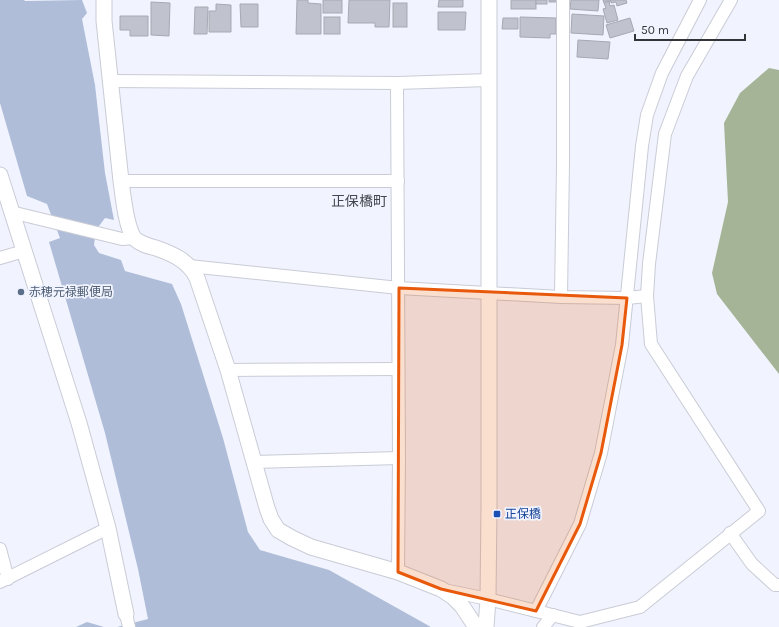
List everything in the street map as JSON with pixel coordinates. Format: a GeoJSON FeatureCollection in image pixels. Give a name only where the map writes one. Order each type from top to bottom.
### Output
{"type":"FeatureCollection","features":[{"type":"Feature","properties":{"kind":"street"},"geometry":{"type":"LineString","coordinates":[[104,0],[104,21],[121,181],[131,233],[128,238]]}},
{"type":"Feature","properties":{"kind":"street"},"geometry":{"type":"LineString","coordinates":[[486,627],[488,599],[490,294],[489,0]]}},
{"type":"Feature","properties":{"kind":"street"},"geometry":{"type":"LineString","coordinates":[[561,297],[563,0]]}},
{"type":"Feature","properties":{"kind":"street"},"geometry":{"type":"LineString","coordinates":[[536,611],[580,524],[601,453],[622,345],[642,146],[647,115],[662,73],[700,0]]}},
{"type":"Feature","properties":{"kind":"street"},"geometry":{"type":"LineString","coordinates":[[12,212],[128,238],[180,258],[189,266],[197,278],[228,370],[267,508],[271,519],[278,530],[311,547],[398,572],[442,589],[580,622],[640,607],[759,511],[651,344],[647,296],[649,264],[665,134],[687,76],[730,0]]}},
{"type":"Feature","properties":{"kind":"street"},"geometry":{"type":"LineString","coordinates":[[110,81],[397,82],[489,80]]}},
{"type":"Feature","properties":{"kind":"street"},"geometry":{"type":"LineString","coordinates":[[397,82],[399,288],[398,572]]}},
{"type":"Feature","properties":{"kind":"street"},"geometry":{"type":"LineString","coordinates":[[0,175],[79,423],[108,528],[127,620]]}},
{"type":"Feature","properties":{"kind":"street"},"geometry":{"type":"LineString","coordinates":[[121,181],[398,181]]}},
{"type":"Feature","properties":{"kind":"street"},"geometry":{"type":"LineString","coordinates":[[0,258],[24,251]]}},
{"type":"Feature","properties":{"kind":"street"},"geometry":{"type":"LineString","coordinates":[[189,266],[399,288],[490,294],[627,298],[647,296]]}},
{"type":"Feature","properties":{"kind":"street"},"geometry":{"type":"LineString","coordinates":[[228,370],[398,369]]}},
{"type":"Feature","properties":{"kind":"street"},"geometry":{"type":"LineString","coordinates":[[254,462],[399,458]]}},
{"type":"Feature","properties":{"kind":"street"},"geometry":{"type":"LineString","coordinates":[[0,549],[4,581],[108,528]]}},
{"type":"Feature","properties":{"kind":"street"},"geometry":{"type":"LineString","coordinates":[[730,533],[752,564],[775,585],[779,585]]}},
{"type":"Feature","properties":{"kind":"street"},"geometry":{"type":"LineString","coordinates":[[442,589],[462,606],[476,627]]}},
{"type":"Feature","properties":{"kind":"street"},"geometry":{"type":"LineString","coordinates":[[542,627],[553,615]]}},
{"type":"Feature","properties":{"kind":"highlighted area"},"geometry":{"type":"Polygon","coordinates":[[[399,288],[627,298],[622,345],[601,453],[580,524],[536,611],[441,589],[398,572],[399,288]]]}},
{"type":"Feature","properties":{"kind":"green space"},"geometry":{"type":"Polygon","coordinates":[[[769,68],[779,70],[779,374],[717,294],[712,273],[728,202],[724,123],[740,93],[769,68]]]}},
{"type":"Feature","properties":{"kind":"water"},"geometry":{"type":"Polygon","coordinates":[[[0,0],[82,0],[87,13],[82,19],[95,85],[105,173],[114,220],[105,218],[96,230],[94,245],[99,253],[121,260],[125,271],[172,284],[181,304],[223,438],[248,532],[260,550],[329,570],[431,627],[117,627],[148,619],[138,569],[105,433],[49,242],[60,238],[47,204],[27,196],[0,103],[0,0]]]}},
{"type":"Feature","properties":{"kind":"water"},"geometry":{"type":"Polygon","coordinates":[[[87,622],[104,627],[76,627],[87,622]]]}},
{"type":"Feature","properties":{"kind":"building"},"geometry":{"type":"Polygon","coordinates":[[[297,0],[308,0],[308,3],[321,4],[321,34],[296,34],[297,0]]]}},
{"type":"Feature","properties":{"kind":"building"},"geometry":{"type":"Polygon","coordinates":[[[323,0],[342,0],[342,13],[323,13],[323,0]]]}},
{"type":"Feature","properties":{"kind":"building"},"geometry":{"type":"Polygon","coordinates":[[[349,0],[390,0],[389,27],[375,27],[375,23],[348,23],[349,0]]]}},
{"type":"Feature","properties":{"kind":"building"},"geometry":{"type":"Polygon","coordinates":[[[439,0],[463,0],[463,7],[438,7],[439,0]]]}},
{"type":"Feature","properties":{"kind":"building"},"geometry":{"type":"Polygon","coordinates":[[[511,0],[536,0],[536,9],[511,9],[511,0]]]}},
{"type":"Feature","properties":{"kind":"building"},"geometry":{"type":"Polygon","coordinates":[[[536,0],[547,0],[547,4],[536,4],[536,0]]]}},
{"type":"Feature","properties":{"kind":"building"},"geometry":{"type":"Polygon","coordinates":[[[549,0],[557,0],[557,2],[549,2],[549,0]]]}},
{"type":"Feature","properties":{"kind":"building"},"geometry":{"type":"Polygon","coordinates":[[[571,0],[599,0],[598,11],[570,9],[571,0]]]}},
{"type":"Feature","properties":{"kind":"building"},"geometry":{"type":"Polygon","coordinates":[[[603,0],[626,0],[627,3],[617,6],[616,2],[611,3],[611,1],[604,3],[603,0]]]}},
{"type":"Feature","properties":{"kind":"building"},"geometry":{"type":"Polygon","coordinates":[[[609,1],[610,6],[614,5],[618,20],[607,23],[603,9],[606,8],[604,3],[609,1]]]}},
{"type":"Feature","properties":{"kind":"building"},"geometry":{"type":"Polygon","coordinates":[[[151,2],[170,3],[169,36],[151,35],[151,2]]]}},
{"type":"Feature","properties":{"kind":"building"},"geometry":{"type":"Polygon","coordinates":[[[393,3],[407,3],[407,27],[393,27],[393,3]]]}},
{"type":"Feature","properties":{"kind":"building"},"geometry":{"type":"Polygon","coordinates":[[[216,4],[231,5],[231,32],[209,32],[209,11],[216,11],[216,4]]]}},
{"type":"Feature","properties":{"kind":"building"},"geometry":{"type":"Polygon","coordinates":[[[240,4],[258,4],[258,27],[241,27],[240,4]]]}},
{"type":"Feature","properties":{"kind":"building"},"geometry":{"type":"Polygon","coordinates":[[[195,7],[208,7],[207,34],[194,34],[195,7]]]}},
{"type":"Feature","properties":{"kind":"building"},"geometry":{"type":"Polygon","coordinates":[[[438,12],[466,12],[465,30],[438,30],[438,12]]]}},
{"type":"Feature","properties":{"kind":"building"},"geometry":{"type":"Polygon","coordinates":[[[572,14],[604,16],[603,35],[571,33],[572,14]]]}},
{"type":"Feature","properties":{"kind":"building"},"geometry":{"type":"Polygon","coordinates":[[[120,16],[148,16],[148,36],[130,36],[130,30],[120,30],[120,16]]]}},
{"type":"Feature","properties":{"kind":"building"},"geometry":{"type":"Polygon","coordinates":[[[324,17],[340,17],[340,34],[324,34],[324,17]]]}},
{"type":"Feature","properties":{"kind":"building"},"geometry":{"type":"Polygon","coordinates":[[[520,17],[556,18],[556,34],[550,34],[550,38],[520,37],[520,17]]]}},
{"type":"Feature","properties":{"kind":"building"},"geometry":{"type":"Polygon","coordinates":[[[503,18],[518,18],[518,29],[502,29],[503,18]]]}},
{"type":"Feature","properties":{"kind":"building"},"geometry":{"type":"Polygon","coordinates":[[[630,18],[634,31],[610,38],[606,25],[630,18]]]}},
{"type":"Feature","properties":{"kind":"building"},"geometry":{"type":"Polygon","coordinates":[[[578,40],[610,42],[608,59],[577,57],[578,40]]]}},
{"type":"Feature","properties":{"kind":"place","name":"赤穂元禄郵便局"},"geometry":{"type":"Point","coordinates":[21,292]}},
{"type":"Feature","properties":{"kind":"place","name":"正保橋"},"geometry":{"type":"Point","coordinates":[497,514]}},
{"type":"Feature","properties":{"kind":"district","name":"正保橋町"},"geometry":{"type":"Point","coordinates":[359,201]}}]}
